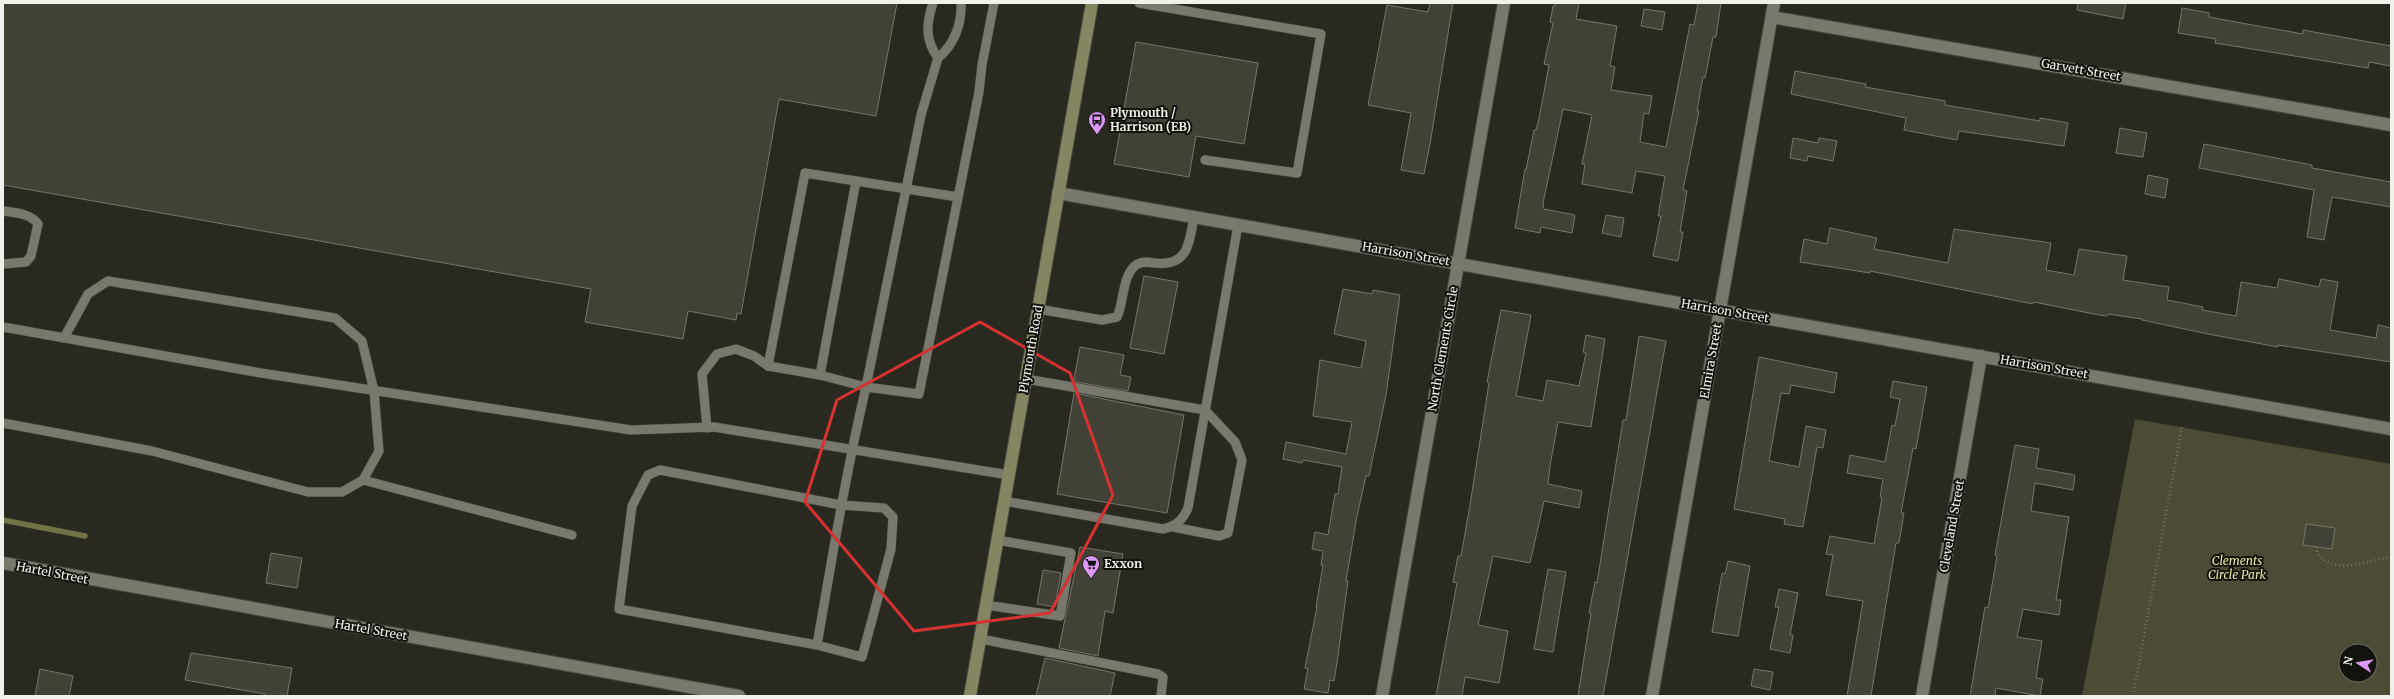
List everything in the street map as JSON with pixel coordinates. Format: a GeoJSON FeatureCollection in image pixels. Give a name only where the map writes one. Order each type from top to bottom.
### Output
{"type":"FeatureCollection","features":[{"type":"Feature","properties":{"kind":"main road","name":"Plymouth Road"},"geometry":{"type":"LineString","coordinates":[[970,696],[1092,3]]}},
{"type":"Feature","properties":{"kind":"street","name":"North Clements Circle"},"geometry":{"type":"LineString","coordinates":[[1382,696],[1451,296],[1459,263],[1504,3]]}},
{"type":"Feature","properties":{"kind":"street","name":"Elmira Street"},"geometry":{"type":"LineString","coordinates":[[1652,696],[1774,3]]}},
{"type":"Feature","properties":{"kind":"street","name":"Garvett Street"},"geometry":{"type":"LineString","coordinates":[[1772,17],[2391,125]]}},
{"type":"Feature","properties":{"kind":"street","name":"Harrison Street"},"geometry":{"type":"LineString","coordinates":[[1058,193],[2391,429]]}},
{"type":"Feature","properties":{"kind":"street","name":"Cleveland Street"},"geometry":{"type":"LineString","coordinates":[[1922,696],[1981,356]]}},
{"type":"Feature","properties":{"kind":"street","name":"Hartel Street"},"geometry":{"type":"LineString","coordinates":[[3,564],[739,696]]}},
{"type":"Feature","properties":{"kind":"lane"},"geometry":{"type":"LineString","coordinates":[[932,3],[927,23],[930,46],[938,58]]}},
{"type":"Feature","properties":{"kind":"lane"},"geometry":{"type":"LineString","coordinates":[[817,645],[851,450],[866,387],[921,115],[938,58],[950,49],[959,25],[960,3]]}},
{"type":"Feature","properties":{"kind":"lane"},"geometry":{"type":"LineString","coordinates":[[707,428],[702,374],[717,354],[736,349],[754,356],[768,366],[820,375],[866,387],[919,394],[979,92],[982,65],[994,3]]}},
{"type":"Feature","properties":{"kind":"lane"},"geometry":{"type":"LineString","coordinates":[[1139,3],[1321,34],[1297,173],[1205,160]]}},
{"type":"Feature","properties":{"kind":"lane"},"geometry":{"type":"LineString","coordinates":[[768,366],[805,173],[958,197]]}},
{"type":"Feature","properties":{"kind":"lane"},"geometry":{"type":"LineString","coordinates":[[820,375],[856,181]]}},
{"type":"Feature","properties":{"kind":"lane"},"geometry":{"type":"LineString","coordinates":[[3,211],[34,218],[38,224],[31,256],[26,262],[3,264]]}},
{"type":"Feature","properties":{"kind":"lane"},"geometry":{"type":"LineString","coordinates":[[1038,309],[1102,320],[1117,317],[1131,271],[1136,264],[1146,262],[1166,264],[1176,262],[1187,249],[1194,217]]}},
{"type":"Feature","properties":{"kind":"lane"},"geometry":{"type":"LineString","coordinates":[[1173,527],[1182,520],[1188,508],[1238,226]]}},
{"type":"Feature","properties":{"kind":"lane"},"geometry":{"type":"LineString","coordinates":[[3,423],[152,451],[308,492],[342,492],[363,480],[379,451],[374,391],[362,341],[335,318],[108,281],[88,294],[64,338]]}},
{"type":"Feature","properties":{"kind":"lane"},"geometry":{"type":"LineString","coordinates":[[3,327],[374,391],[630,430],[707,428],[1009,475]]}},
{"type":"Feature","properties":{"kind":"lane"},"geometry":{"type":"LineString","coordinates":[[1004,501],[1163,529],[1173,527],[1219,536],[1228,533],[1232,523],[1242,460],[1235,442],[1205,410],[1026,379]]}},
{"type":"Feature","properties":{"kind":"lane"},"geometry":{"type":"LineString","coordinates":[[660,470],[841,504],[884,508],[893,517],[891,549],[862,657],[817,645],[619,609],[632,506],[648,475],[660,470]]}},
{"type":"Feature","properties":{"kind":"lane"},"geometry":{"type":"LineString","coordinates":[[363,480],[572,535]]}},
{"type":"Feature","properties":{"kind":"lane"},"geometry":{"type":"LineString","coordinates":[[986,605],[1060,616],[1071,553],[997,540]]}},
{"type":"Feature","properties":{"kind":"lane"},"geometry":{"type":"LineString","coordinates":[[980,640],[1158,674],[1163,677],[1164,682],[1161,696]]}},
{"type":"Feature","properties":{"kind":"path"},"geometry":{"type":"LineString","coordinates":[[2133,696],[2182,426]]}},
{"type":"Feature","properties":{"kind":"path"},"geometry":{"type":"LineString","coordinates":[[2317,547],[2317,553],[2322,560],[2341,566],[2391,557]]}},
{"type":"Feature","properties":{"kind":"highlighted area"},"geometry":{"type":"Polygon","coordinates":[[[980,322],[1070,373],[1113,495],[1050,613],[914,631],[805,502],[837,400],[980,322]]]}},
{"type":"Feature","properties":{"kind":"green space","name":"Clements Circle Park"},"geometry":{"type":"Polygon","coordinates":[[[2135,419],[2391,464],[2391,696],[2082,696],[2135,419]]]}},
{"type":"Feature","properties":{"kind":"building"},"geometry":{"type":"Polygon","coordinates":[[[3,3],[897,3],[876,116],[779,99],[741,314],[737,313],[736,320],[688,311],[683,339],[585,322],[591,289],[3,185],[3,3]]]}},
{"type":"Feature","properties":{"kind":"building"},"geometry":{"type":"Polygon","coordinates":[[[1430,3],[1453,3],[1424,174],[1401,170],[1411,113],[1368,105],[1387,5],[1428,12],[1430,3]]]}},
{"type":"Feature","properties":{"kind":"building"},"geometry":{"type":"Polygon","coordinates":[[[1555,3],[1579,3],[1576,19],[1617,26],[1610,66],[1615,67],[1611,90],[1652,96],[1649,114],[1644,113],[1640,142],[1666,147],[1690,24],[1694,25],[1698,3],[1721,3],[1716,37],[1713,37],[1705,78],[1703,77],[1697,111],[1699,111],[1683,190],[1687,191],[1680,232],[1683,232],[1678,261],[1653,256],[1661,216],[1658,216],[1665,176],[1636,171],[1632,193],[1582,184],[1585,164],[1582,164],[1592,115],[1563,109],[1543,203],[1544,209],[1575,215],[1572,233],[1541,227],[1540,233],[1515,228],[1525,169],[1526,170],[1534,130],[1536,130],[1539,119],[1549,65],[1544,64],[1553,23],[1550,22],[1555,3]]]}},
{"type":"Feature","properties":{"kind":"building"},"geometry":{"type":"Polygon","coordinates":[[[2078,3],[2126,3],[2123,19],[2077,10],[2078,3]]]}},
{"type":"Feature","properties":{"kind":"building"},"geometry":{"type":"Polygon","coordinates":[[[2182,8],[2209,13],[2209,17],[2247,24],[2303,34],[2303,30],[2391,46],[2391,66],[2369,62],[2368,68],[2215,43],[2216,39],[2178,33],[2182,8]]]}},
{"type":"Feature","properties":{"kind":"building"},"geometry":{"type":"Polygon","coordinates":[[[1644,9],[1665,12],[1662,30],[1641,26],[1644,9]]]}},
{"type":"Feature","properties":{"kind":"building"},"geometry":{"type":"Polygon","coordinates":[[[1136,42],[1258,63],[1244,144],[1196,136],[1189,177],[1114,164],[1136,42]]]}},
{"type":"Feature","properties":{"kind":"building"},"geometry":{"type":"Polygon","coordinates":[[[1795,71],[1866,84],[1865,87],[1945,101],[1945,105],[2040,121],[2040,118],[2068,123],[2064,146],[1959,131],[1957,140],[1904,130],[1906,118],[1791,94],[1795,71]]]}},
{"type":"Feature","properties":{"kind":"building"},"geometry":{"type":"Polygon","coordinates":[[[2120,128],[2147,133],[2143,157],[2116,153],[2120,128]]]}},
{"type":"Feature","properties":{"kind":"building"},"geometry":{"type":"Polygon","coordinates":[[[1793,138],[1818,143],[1819,138],[1837,141],[1833,161],[1808,156],[1807,161],[1790,158],[1793,138]]]}},
{"type":"Feature","properties":{"kind":"building"},"geometry":{"type":"Polygon","coordinates":[[[2204,144],[2312,165],[2312,168],[2391,182],[2391,207],[2332,197],[2324,240],[2307,237],[2314,190],[2199,168],[2204,144]]]}},
{"type":"Feature","properties":{"kind":"building"},"geometry":{"type":"Polygon","coordinates":[[[2148,175],[2168,179],[2165,198],[2145,194],[2148,175]]]}},
{"type":"Feature","properties":{"kind":"building"},"geometry":{"type":"Polygon","coordinates":[[[1606,215],[1624,218],[1621,237],[1602,233],[1606,215]]]}},
{"type":"Feature","properties":{"kind":"building"},"geometry":{"type":"Polygon","coordinates":[[[1830,228],[1877,238],[1874,249],[1948,263],[1954,229],[2051,243],[2046,270],[2074,275],[2079,249],[2127,256],[2123,280],[2169,287],[2167,300],[2203,307],[2202,310],[2236,316],[2241,282],[2277,288],[2279,279],[2319,287],[2321,279],[2338,282],[2330,330],[2376,338],[2378,325],[2391,328],[2391,362],[2278,345],[2278,347],[2208,334],[2142,319],[2108,314],[2107,316],[2099,315],[2034,302],[2033,304],[1870,271],[1870,273],[1800,262],[1804,239],[1827,244],[1830,228]]]}},
{"type":"Feature","properties":{"kind":"building"},"geometry":{"type":"Polygon","coordinates":[[[1144,276],[1178,282],[1164,354],[1130,348],[1144,276]]]}},
{"type":"Feature","properties":{"kind":"building"},"geometry":{"type":"Polygon","coordinates":[[[1343,289],[1372,294],[1373,290],[1400,295],[1386,395],[1369,476],[1366,476],[1357,516],[1346,581],[1348,581],[1337,663],[1334,681],[1330,680],[1328,693],[1304,689],[1308,669],[1305,668],[1317,607],[1323,565],[1321,565],[1323,551],[1312,549],[1315,532],[1328,535],[1335,494],[1338,494],[1342,467],[1303,460],[1302,463],[1283,459],[1286,442],[1346,454],[1352,422],[1313,416],[1320,360],[1361,368],[1366,341],[1334,334],[1343,289]]]}},
{"type":"Feature","properties":{"kind":"building"},"geometry":{"type":"Polygon","coordinates":[[[1501,310],[1531,315],[1516,396],[1543,401],[1547,380],[1579,386],[1586,353],[1583,352],[1586,335],[1605,339],[1591,427],[1558,422],[1550,466],[1548,484],[1582,491],[1579,508],[1544,501],[1530,563],[1493,556],[1478,625],[1508,631],[1499,683],[1465,677],[1462,696],[1436,696],[1457,583],[1453,582],[1458,556],[1461,556],[1470,505],[1489,383],[1487,382],[1501,310]]]}},
{"type":"Feature","properties":{"kind":"building"},"geometry":{"type":"Polygon","coordinates":[[[1639,336],[1666,341],[1603,696],[1578,696],[1591,613],[1589,613],[1595,582],[1597,583],[1623,420],[1626,420],[1639,336]]]}},
{"type":"Feature","properties":{"kind":"building"},"geometry":{"type":"Polygon","coordinates":[[[1080,347],[1124,355],[1120,375],[1131,377],[1128,391],[1076,382],[1074,379],[1080,347]]]}},
{"type":"Feature","properties":{"kind":"building"},"geometry":{"type":"Polygon","coordinates":[[[1759,357],[1837,373],[1834,393],[1791,385],[1789,394],[1781,393],[1769,461],[1799,467],[1806,426],[1826,430],[1823,448],[1817,447],[1803,527],[1784,524],[1785,519],[1734,509],[1759,357]]]}},
{"type":"Feature","properties":{"kind":"building"},"geometry":{"type":"Polygon","coordinates":[[[1893,381],[1927,387],[1916,449],[1913,448],[1901,513],[1904,513],[1899,543],[1896,543],[1871,696],[1847,696],[1863,601],[1826,595],[1833,555],[1826,554],[1830,536],[1874,544],[1882,498],[1880,497],[1883,479],[1847,473],[1850,455],[1885,462],[1892,425],[1895,426],[1900,399],[1890,397],[1893,381]]]}},
{"type":"Feature","properties":{"kind":"building"},"geometry":{"type":"Polygon","coordinates":[[[1074,393],[1184,415],[1167,513],[1057,494],[1074,393]]]}},
{"type":"Feature","properties":{"kind":"building"},"geometry":{"type":"Polygon","coordinates":[[[2015,445],[2039,449],[2036,468],[2075,475],[2073,490],[2035,483],[2031,511],[2069,517],[2056,600],[2061,600],[2059,615],[2023,609],[2017,637],[2042,641],[2036,678],[2043,679],[2040,696],[1996,688],[1995,696],[1970,696],[1985,607],[1988,608],[1997,556],[1995,555],[2015,445]]]}},
{"type":"Feature","properties":{"kind":"building"},"geometry":{"type":"Polygon","coordinates":[[[2306,524],[2335,528],[2332,549],[2303,545],[2306,524]]]}},
{"type":"Feature","properties":{"kind":"building"},"geometry":{"type":"Polygon","coordinates":[[[1080,547],[1123,554],[1113,613],[1105,611],[1098,656],[1059,648],[1080,547]]]}},
{"type":"Feature","properties":{"kind":"building"},"geometry":{"type":"Polygon","coordinates":[[[271,553],[302,558],[297,588],[266,583],[271,553]]]}},
{"type":"Feature","properties":{"kind":"building"},"geometry":{"type":"Polygon","coordinates":[[[1728,561],[1750,566],[1738,636],[1712,632],[1722,573],[1725,574],[1728,561]]]}},
{"type":"Feature","properties":{"kind":"building"},"geometry":{"type":"Polygon","coordinates":[[[1548,569],[1566,572],[1553,652],[1534,649],[1548,569]]]}},
{"type":"Feature","properties":{"kind":"building"},"geometry":{"type":"Polygon","coordinates":[[[1043,570],[1061,573],[1055,607],[1037,604],[1043,570]]]}},
{"type":"Feature","properties":{"kind":"building"},"geometry":{"type":"Polygon","coordinates":[[[1779,589],[1798,593],[1790,635],[1793,635],[1790,653],[1770,649],[1779,607],[1775,607],[1779,589]]]}},
{"type":"Feature","properties":{"kind":"building"},"geometry":{"type":"Polygon","coordinates":[[[191,653],[292,668],[287,696],[265,696],[265,694],[185,680],[191,653]]]}},
{"type":"Feature","properties":{"kind":"building"},"geometry":{"type":"Polygon","coordinates":[[[1045,658],[1115,673],[1110,696],[1036,696],[1045,658]]]}},
{"type":"Feature","properties":{"kind":"building"},"geometry":{"type":"Polygon","coordinates":[[[40,669],[73,676],[69,696],[35,696],[40,669]]]}},
{"type":"Feature","properties":{"kind":"building"},"geometry":{"type":"Polygon","coordinates":[[[1754,669],[1773,672],[1770,690],[1751,686],[1754,669]]]}},
{"type":"Feature","properties":{"kind":"waterway"},"geometry":{"type":"LineString","coordinates":[[3,520],[85,536]]}},
{"type":"Feature","properties":{"kind":"place","name":"Plymouth / Harrison (EB)"},"geometry":{"type":"Point","coordinates":[1097,135]}},
{"type":"Feature","properties":{"kind":"place","name":"Exxon"},"geometry":{"type":"Point","coordinates":[1091,579]}}]}
